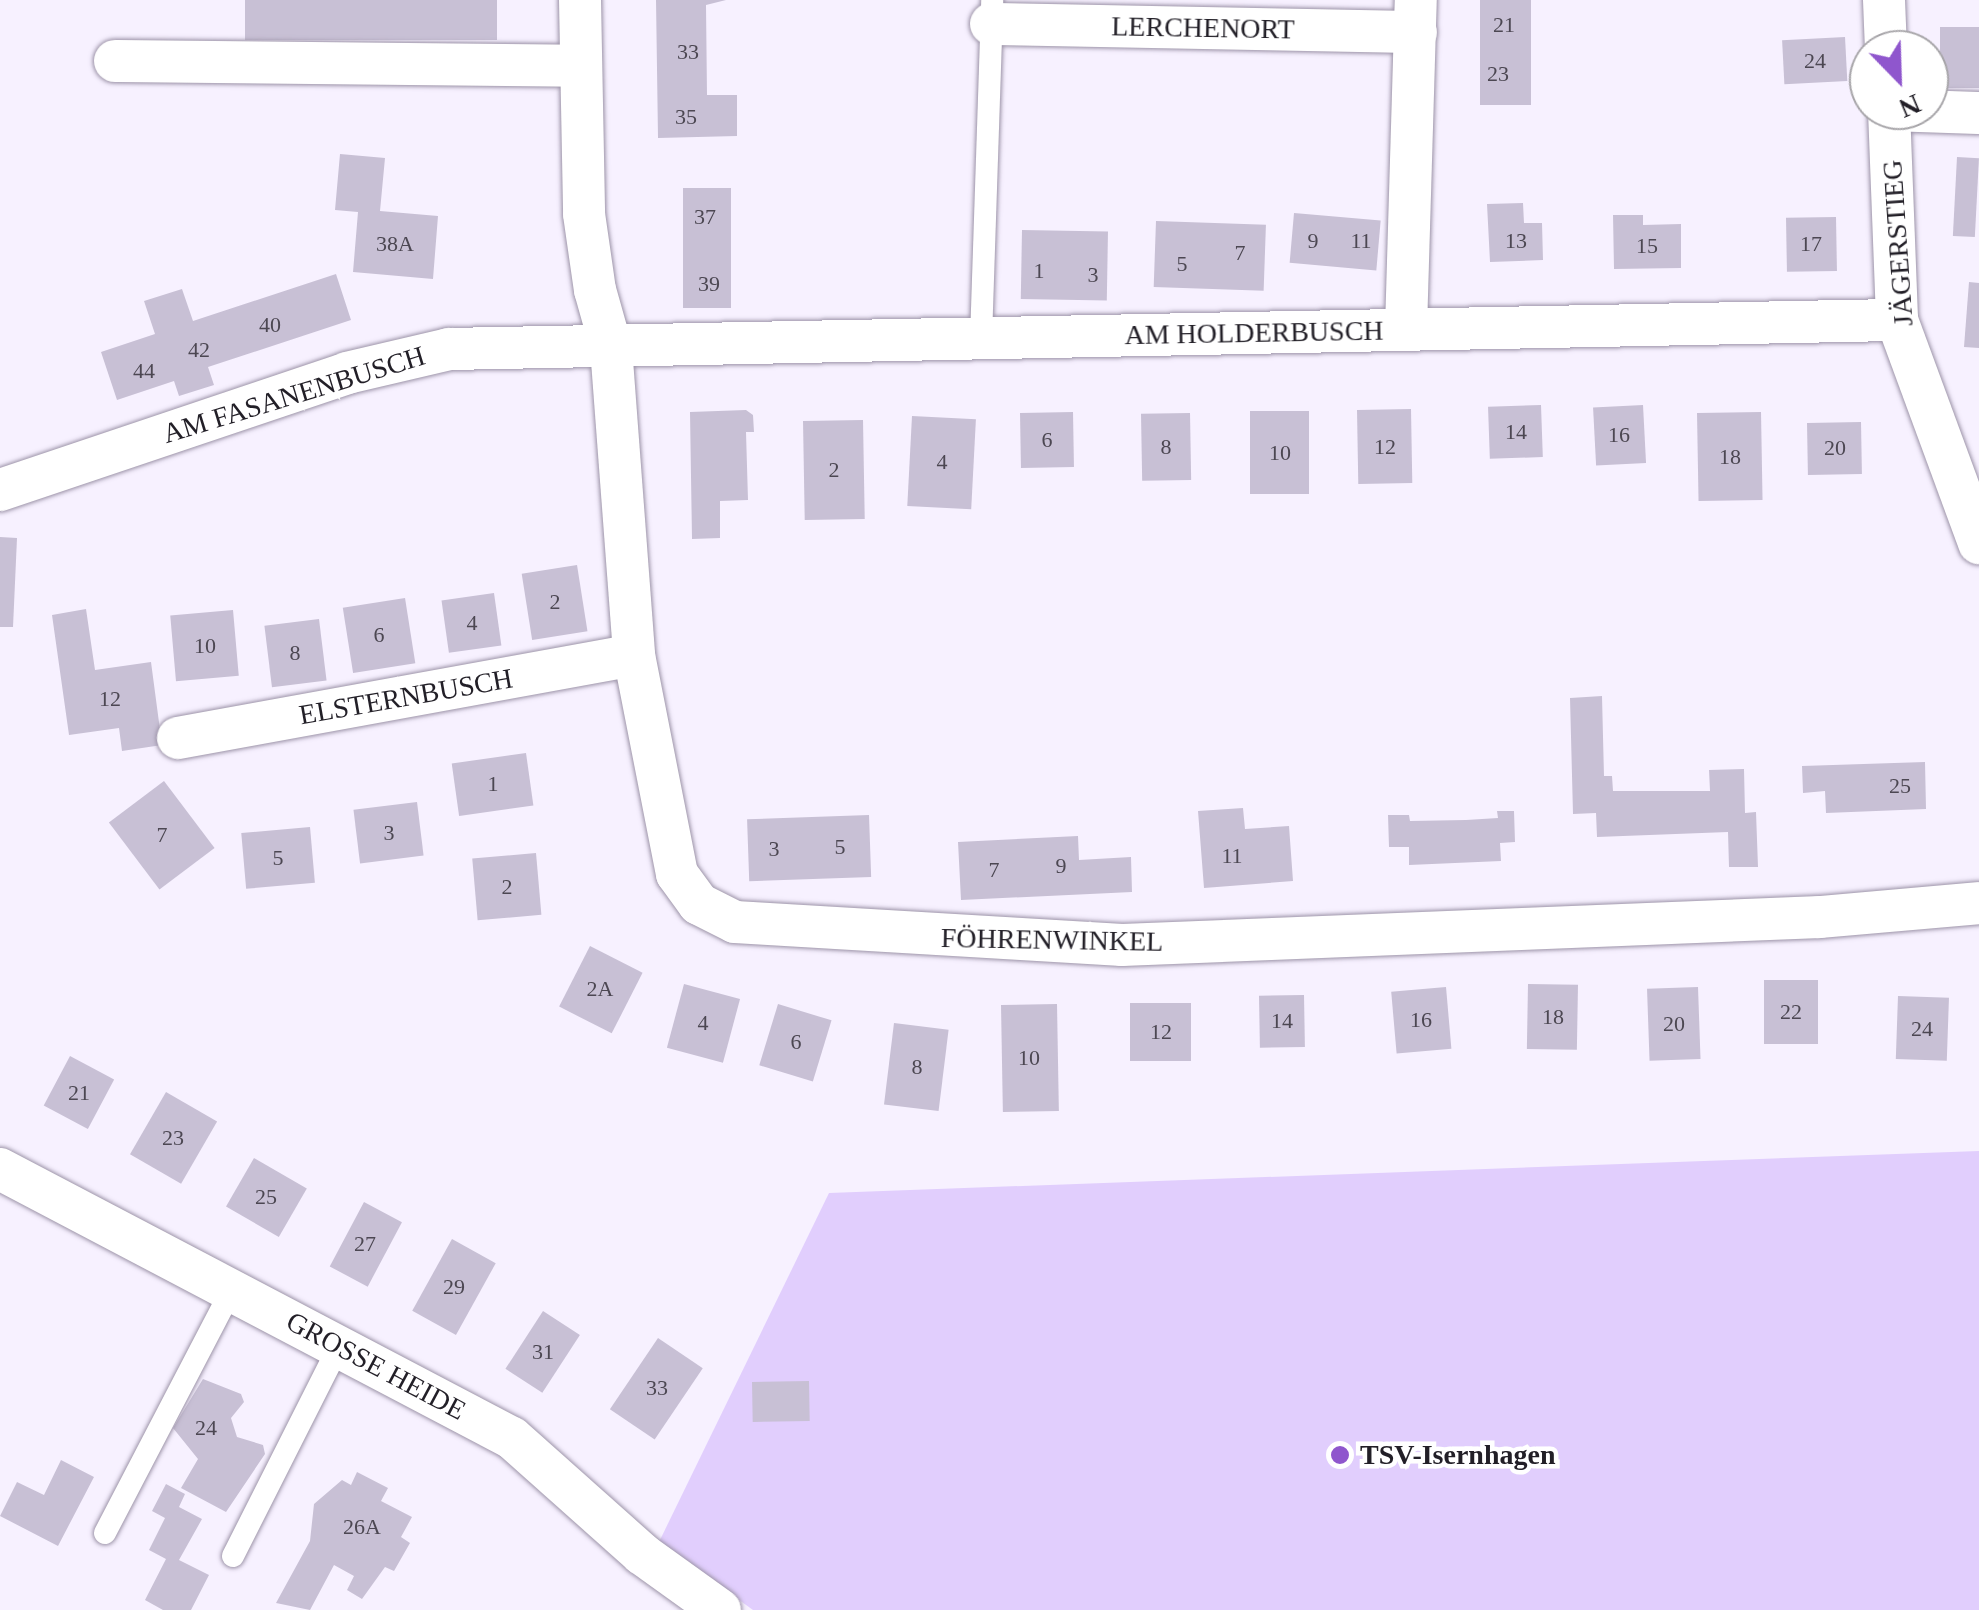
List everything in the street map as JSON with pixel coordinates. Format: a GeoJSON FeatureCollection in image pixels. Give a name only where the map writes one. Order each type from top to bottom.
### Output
{"type":"FeatureCollection","features":[{"type":"Feature","properties":{"kind":"street"},"geometry":{"type":"LineString","coordinates":[[580,0],[584,214],[611,347]]}},
{"type":"Feature","properties":{"kind":"street"},"geometry":{"type":"LineString","coordinates":[[1884,0],[1885,30]]}},
{"type":"Feature","properties":{"kind":"street","name":"LERCHENORT"},"geometry":{"type":"LineString","coordinates":[[992,12],[1416,16],[1406,329]]}},
{"type":"Feature","properties":{"kind":"street"},"geometry":{"type":"LineString","coordinates":[[115,60],[581,66]]}},
{"type":"Feature","properties":{"kind":"street","name":"JÄGERSTIEG"},"geometry":{"type":"LineString","coordinates":[[1949,112],[1979,113]]}},
{"type":"Feature","properties":{"kind":"street","name":"JÄGERSTIEG"},"geometry":{"type":"LineString","coordinates":[[1890,130],[1898,320],[1979,543]]}},
{"type":"Feature","properties":{"kind":"street","name":"AM HOLDERBUSCH"},"geometry":{"type":"LineString","coordinates":[[611,347],[1898,320]]}},
{"type":"Feature","properties":{"kind":"street","name":"AM FASANENBUSCH"},"geometry":{"type":"LineString","coordinates":[[0,490],[347,373],[449,349],[611,347]]}},
{"type":"Feature","properties":{"kind":"street","name":"FÖHRENWINKEL"},"geometry":{"type":"LineString","coordinates":[[611,347],[634,655],[676,874],[699,904],[734,922],[1122,945],[1820,918],[1979,904]]}},
{"type":"Feature","properties":{"kind":"street","name":"ELSTERNBUSCH"},"geometry":{"type":"LineString","coordinates":[[178,738],[634,655]]}},
{"type":"Feature","properties":{"kind":"street","name":"GROSSE HEIDE"},"geometry":{"type":"LineString","coordinates":[[0,1169],[512,1438],[642,1554],[720,1610]]}},
{"type":"Feature","properties":{"kind":"lane"},"geometry":{"type":"LineString","coordinates":[[981,340],[992,12]]}},
{"type":"Feature","properties":{"kind":"lane"},"geometry":{"type":"LineString","coordinates":[[104,1533],[231,1291]]}},
{"type":"Feature","properties":{"kind":"lane"},"geometry":{"type":"LineString","coordinates":[[233,1556],[339,1346]]}},
{"type":"Feature","properties":{"kind":"shaded area","name":"TSV-Isernhagen"},"geometry":{"type":"Polygon","coordinates":[[[1979,1151],[1979,1610],[753,1610],[659,1542],[829,1193],[1979,1151]]]}},
{"type":"Feature","properties":{"kind":"building"},"geometry":{"type":"Polygon","coordinates":[[[245,0],[497,0],[497,40],[245,40],[245,0]]]}},
{"type":"Feature","properties":{"kind":"building"},"geometry":{"type":"Polygon","coordinates":[[[656,0],[726,0],[706,5],[707,95],[737,95],[737,136],[658,138],[656,0]]]}},
{"type":"Feature","properties":{"kind":"building"},"geometry":{"type":"Polygon","coordinates":[[[1480,0],[1531,0],[1531,105],[1480,105],[1480,0]]]}},
{"type":"Feature","properties":{"kind":"building"},"geometry":{"type":"Polygon","coordinates":[[[1979,27],[1979,88],[1949,88],[1949,30],[1940,30],[1979,27]]]}},
{"type":"Feature","properties":{"kind":"building"},"geometry":{"type":"Polygon","coordinates":[[[1845,37],[1847,81],[1784,84],[1782,40],[1845,37]]]}},
{"type":"Feature","properties":{"kind":"building"},"geometry":{"type":"Polygon","coordinates":[[[340,154],[385,158],[380,211],[438,216],[433,279],[353,272],[358,212],[335,210],[340,154]]]}},
{"type":"Feature","properties":{"kind":"building"},"geometry":{"type":"Polygon","coordinates":[[[1957,157],[1979,158],[1975,237],[1953,236],[1957,157]]]}},
{"type":"Feature","properties":{"kind":"building"},"geometry":{"type":"Polygon","coordinates":[[[683,188],[731,188],[731,308],[683,308],[683,188]]]}},
{"type":"Feature","properties":{"kind":"building"},"geometry":{"type":"Polygon","coordinates":[[[1523,203],[1524,223],[1542,223],[1543,260],[1490,262],[1487,204],[1523,203]]]}},
{"type":"Feature","properties":{"kind":"building"},"geometry":{"type":"Polygon","coordinates":[[[1294,213],[1381,221],[1376,270],[1290,263],[1294,213]]]}},
{"type":"Feature","properties":{"kind":"building"},"geometry":{"type":"Polygon","coordinates":[[[1613,215],[1643,215],[1643,225],[1681,224],[1681,268],[1614,269],[1613,215]]]}},
{"type":"Feature","properties":{"kind":"building"},"geometry":{"type":"Polygon","coordinates":[[[1836,217],[1837,271],[1787,272],[1786,218],[1836,217]]]}},
{"type":"Feature","properties":{"kind":"building"},"geometry":{"type":"Polygon","coordinates":[[[1156,221],[1266,225],[1264,291],[1154,287],[1156,221]]]}},
{"type":"Feature","properties":{"kind":"building"},"geometry":{"type":"Polygon","coordinates":[[[1022,230],[1108,232],[1107,300],[1021,299],[1022,230]]]}},
{"type":"Feature","properties":{"kind":"building"},"geometry":{"type":"Polygon","coordinates":[[[336,274],[351,320],[208,367],[214,385],[179,396],[174,381],[117,400],[101,352],[155,334],[144,301],[182,289],[193,321],[336,274]]]}},
{"type":"Feature","properties":{"kind":"building"},"geometry":{"type":"Polygon","coordinates":[[[1969,282],[1979,283],[1979,348],[1964,347],[1969,282]]]}},
{"type":"Feature","properties":{"kind":"building"},"geometry":{"type":"Polygon","coordinates":[[[1541,405],[1543,457],[1490,459],[1488,407],[1541,405]]]}},
{"type":"Feature","properties":{"kind":"building"},"geometry":{"type":"Polygon","coordinates":[[[1643,405],[1646,463],[1596,466],[1593,408],[1643,405]]]}},
{"type":"Feature","properties":{"kind":"building"},"geometry":{"type":"Polygon","coordinates":[[[1411,409],[1412,483],[1358,484],[1357,410],[1411,409]]]}},
{"type":"Feature","properties":{"kind":"building"},"geometry":{"type":"Polygon","coordinates":[[[746,410],[753,415],[754,432],[746,432],[748,500],[720,501],[720,538],[692,539],[690,412],[746,410]]]}},
{"type":"Feature","properties":{"kind":"building"},"geometry":{"type":"Polygon","coordinates":[[[1250,411],[1309,411],[1309,494],[1250,494],[1250,411]]]}},
{"type":"Feature","properties":{"kind":"building"},"geometry":{"type":"Polygon","coordinates":[[[1073,412],[1074,467],[1021,468],[1020,413],[1073,412]]]}},
{"type":"Feature","properties":{"kind":"building"},"geometry":{"type":"Polygon","coordinates":[[[1761,412],[1763,500],[1699,501],[1697,413],[1761,412]]]}},
{"type":"Feature","properties":{"kind":"building"},"geometry":{"type":"Polygon","coordinates":[[[1190,413],[1191,480],[1142,481],[1141,414],[1190,413]]]}},
{"type":"Feature","properties":{"kind":"building"},"geometry":{"type":"Polygon","coordinates":[[[912,416],[976,419],[971,509],[907,506],[912,416]]]}},
{"type":"Feature","properties":{"kind":"building"},"geometry":{"type":"Polygon","coordinates":[[[863,420],[865,519],[805,520],[803,421],[863,420]]]}},
{"type":"Feature","properties":{"kind":"building"},"geometry":{"type":"Polygon","coordinates":[[[1861,422],[1862,474],[1808,475],[1807,423],[1861,422]]]}},
{"type":"Feature","properties":{"kind":"building"},"geometry":{"type":"Polygon","coordinates":[[[0,537],[17,538],[13,627],[0,627],[0,537]]]}},
{"type":"Feature","properties":{"kind":"building"},"geometry":{"type":"Polygon","coordinates":[[[577,565],[587,631],[532,640],[522,574],[577,565]]]}},
{"type":"Feature","properties":{"kind":"building"},"geometry":{"type":"Polygon","coordinates":[[[494,593],[501,645],[449,653],[442,600],[494,593]]]}},
{"type":"Feature","properties":{"kind":"building"},"geometry":{"type":"Polygon","coordinates":[[[405,598],[415,663],[353,673],[343,608],[405,598]]]}},
{"type":"Feature","properties":{"kind":"building"},"geometry":{"type":"Polygon","coordinates":[[[86,609],[95,670],[151,662],[162,745],[122,751],[119,728],[69,735],[52,615],[86,609]]]}},
{"type":"Feature","properties":{"kind":"building"},"geometry":{"type":"Polygon","coordinates":[[[233,610],[239,676],[176,681],[170,615],[233,610]]]}},
{"type":"Feature","properties":{"kind":"building"},"geometry":{"type":"Polygon","coordinates":[[[319,619],[327,681],[272,687],[264,626],[319,619]]]}},
{"type":"Feature","properties":{"kind":"building"},"geometry":{"type":"Polygon","coordinates":[[[1602,696],[1604,776],[1612,776],[1613,791],[1710,791],[1709,770],[1744,769],[1745,813],[1756,812],[1758,867],[1729,867],[1728,832],[1597,837],[1596,813],[1573,814],[1570,698],[1602,696]]]}},
{"type":"Feature","properties":{"kind":"building"},"geometry":{"type":"Polygon","coordinates":[[[526,753],[533,805],[459,816],[452,763],[526,753]]]}},
{"type":"Feature","properties":{"kind":"building"},"geometry":{"type":"Polygon","coordinates":[[[1925,762],[1926,809],[1826,813],[1825,791],[1803,793],[1802,766],[1925,762]]]}},
{"type":"Feature","properties":{"kind":"building"},"geometry":{"type":"Polygon","coordinates":[[[164,781],[215,848],[159,890],[109,823],[164,781]]]}},
{"type":"Feature","properties":{"kind":"building"},"geometry":{"type":"Polygon","coordinates":[[[417,802],[424,856],[360,863],[353,810],[417,802]]]}},
{"type":"Feature","properties":{"kind":"building"},"geometry":{"type":"Polygon","coordinates":[[[1243,808],[1245,829],[1289,826],[1293,881],[1204,888],[1198,811],[1243,808]]]}},
{"type":"Feature","properties":{"kind":"building"},"geometry":{"type":"Polygon","coordinates":[[[1497,811],[1514,811],[1515,842],[1500,843],[1501,861],[1409,865],[1409,847],[1389,847],[1388,815],[1409,815],[1410,821],[1466,820],[1498,818],[1497,811]]]}},
{"type":"Feature","properties":{"kind":"building"},"geometry":{"type":"Polygon","coordinates":[[[869,815],[871,877],[749,881],[747,819],[869,815]]]}},
{"type":"Feature","properties":{"kind":"building"},"geometry":{"type":"Polygon","coordinates":[[[310,827],[315,883],[246,889],[241,833],[310,827]]]}},
{"type":"Feature","properties":{"kind":"building"},"geometry":{"type":"Polygon","coordinates":[[[1078,836],[1079,860],[1131,857],[1132,892],[961,900],[958,842],[1078,836]]]}},
{"type":"Feature","properties":{"kind":"building"},"geometry":{"type":"Polygon","coordinates":[[[536,853],[541,915],[478,920],[472,859],[536,853]]]}},
{"type":"Feature","properties":{"kind":"building"},"geometry":{"type":"Polygon","coordinates":[[[590,946],[643,973],[612,1033],[559,1007],[590,946]]]}},
{"type":"Feature","properties":{"kind":"building"},"geometry":{"type":"Polygon","coordinates":[[[1764,980],[1818,980],[1818,1044],[1764,1044],[1764,980]]]}},
{"type":"Feature","properties":{"kind":"building"},"geometry":{"type":"Polygon","coordinates":[[[684,984],[740,999],[723,1063],[667,1048],[684,984]]]}},
{"type":"Feature","properties":{"kind":"building"},"geometry":{"type":"Polygon","coordinates":[[[1528,984],[1578,985],[1577,1050],[1527,1049],[1528,984]]]}},
{"type":"Feature","properties":{"kind":"building"},"geometry":{"type":"Polygon","coordinates":[[[1446,987],[1451,1049],[1397,1054],[1391,992],[1446,987]]]}},
{"type":"Feature","properties":{"kind":"building"},"geometry":{"type":"Polygon","coordinates":[[[1698,987],[1701,1059],[1650,1061],[1647,989],[1698,987]]]}},
{"type":"Feature","properties":{"kind":"building"},"geometry":{"type":"Polygon","coordinates":[[[1304,995],[1305,1047],[1260,1048],[1259,996],[1304,995]]]}},
{"type":"Feature","properties":{"kind":"building"},"geometry":{"type":"Polygon","coordinates":[[[1898,996],[1949,998],[1947,1061],[1896,1059],[1898,996]]]}},
{"type":"Feature","properties":{"kind":"building"},"geometry":{"type":"Polygon","coordinates":[[[1130,1003],[1191,1003],[1191,1061],[1130,1061],[1130,1003]]]}},
{"type":"Feature","properties":{"kind":"building"},"geometry":{"type":"Polygon","coordinates":[[[778,1004],[832,1020],[813,1082],[759,1065],[778,1004]]]}},
{"type":"Feature","properties":{"kind":"building"},"geometry":{"type":"Polygon","coordinates":[[[1057,1004],[1059,1111],[1003,1112],[1001,1005],[1057,1004]]]}},
{"type":"Feature","properties":{"kind":"building"},"geometry":{"type":"Polygon","coordinates":[[[894,1023],[949,1030],[939,1111],[884,1104],[894,1023]]]}},
{"type":"Feature","properties":{"kind":"building"},"geometry":{"type":"Polygon","coordinates":[[[70,1056],[114,1079],[88,1129],[44,1105],[70,1056]]]}},
{"type":"Feature","properties":{"kind":"building"},"geometry":{"type":"Polygon","coordinates":[[[166,1092],[217,1122],[181,1184],[130,1154],[166,1092]]]}},
{"type":"Feature","properties":{"kind":"building"},"geometry":{"type":"Polygon","coordinates":[[[254,1158],[307,1188],[279,1237],[226,1206],[254,1158]]]}},
{"type":"Feature","properties":{"kind":"building"},"geometry":{"type":"Polygon","coordinates":[[[364,1202],[402,1222],[368,1287],[330,1266],[364,1202]]]}},
{"type":"Feature","properties":{"kind":"building"},"geometry":{"type":"Polygon","coordinates":[[[452,1239],[496,1263],[456,1335],[412,1311],[452,1239]]]}},
{"type":"Feature","properties":{"kind":"building"},"geometry":{"type":"Polygon","coordinates":[[[543,1311],[580,1335],[542,1393],[505,1369],[543,1311]]]}},
{"type":"Feature","properties":{"kind":"building"},"geometry":{"type":"Polygon","coordinates":[[[658,1338],[703,1368],[655,1439],[610,1409],[658,1338]]]}},
{"type":"Feature","properties":{"kind":"building"},"geometry":{"type":"Polygon","coordinates":[[[203,1379],[241,1394],[244,1402],[231,1418],[237,1437],[263,1445],[265,1454],[226,1512],[181,1488],[198,1459],[173,1428],[203,1379]]]}},
{"type":"Feature","properties":{"kind":"building"},"geometry":{"type":"Polygon","coordinates":[[[809,1381],[810,1421],[753,1422],[752,1382],[809,1381]]]}},
{"type":"Feature","properties":{"kind":"building"},"geometry":{"type":"Polygon","coordinates":[[[61,1460],[94,1477],[58,1546],[0,1516],[17,1482],[44,1495],[61,1460]]]}},
{"type":"Feature","properties":{"kind":"building"},"geometry":{"type":"Polygon","coordinates":[[[357,1472],[388,1488],[381,1501],[412,1517],[401,1537],[410,1543],[394,1571],[385,1567],[362,1599],[347,1590],[354,1576],[334,1565],[310,1610],[276,1603],[310,1541],[314,1504],[342,1480],[351,1485],[357,1472]]]}},
{"type":"Feature","properties":{"kind":"building"},"geometry":{"type":"Polygon","coordinates":[[[166,1484],[185,1494],[179,1507],[202,1519],[179,1560],[209,1575],[191,1610],[163,1610],[145,1600],[166,1559],[149,1550],[165,1518],[152,1511],[166,1484]]]}},
{"type":"Feature","properties":{"kind":"place","name":"TSV-Isernhagen"},"geometry":{"type":"Point","coordinates":[1340,1455]}}]}
